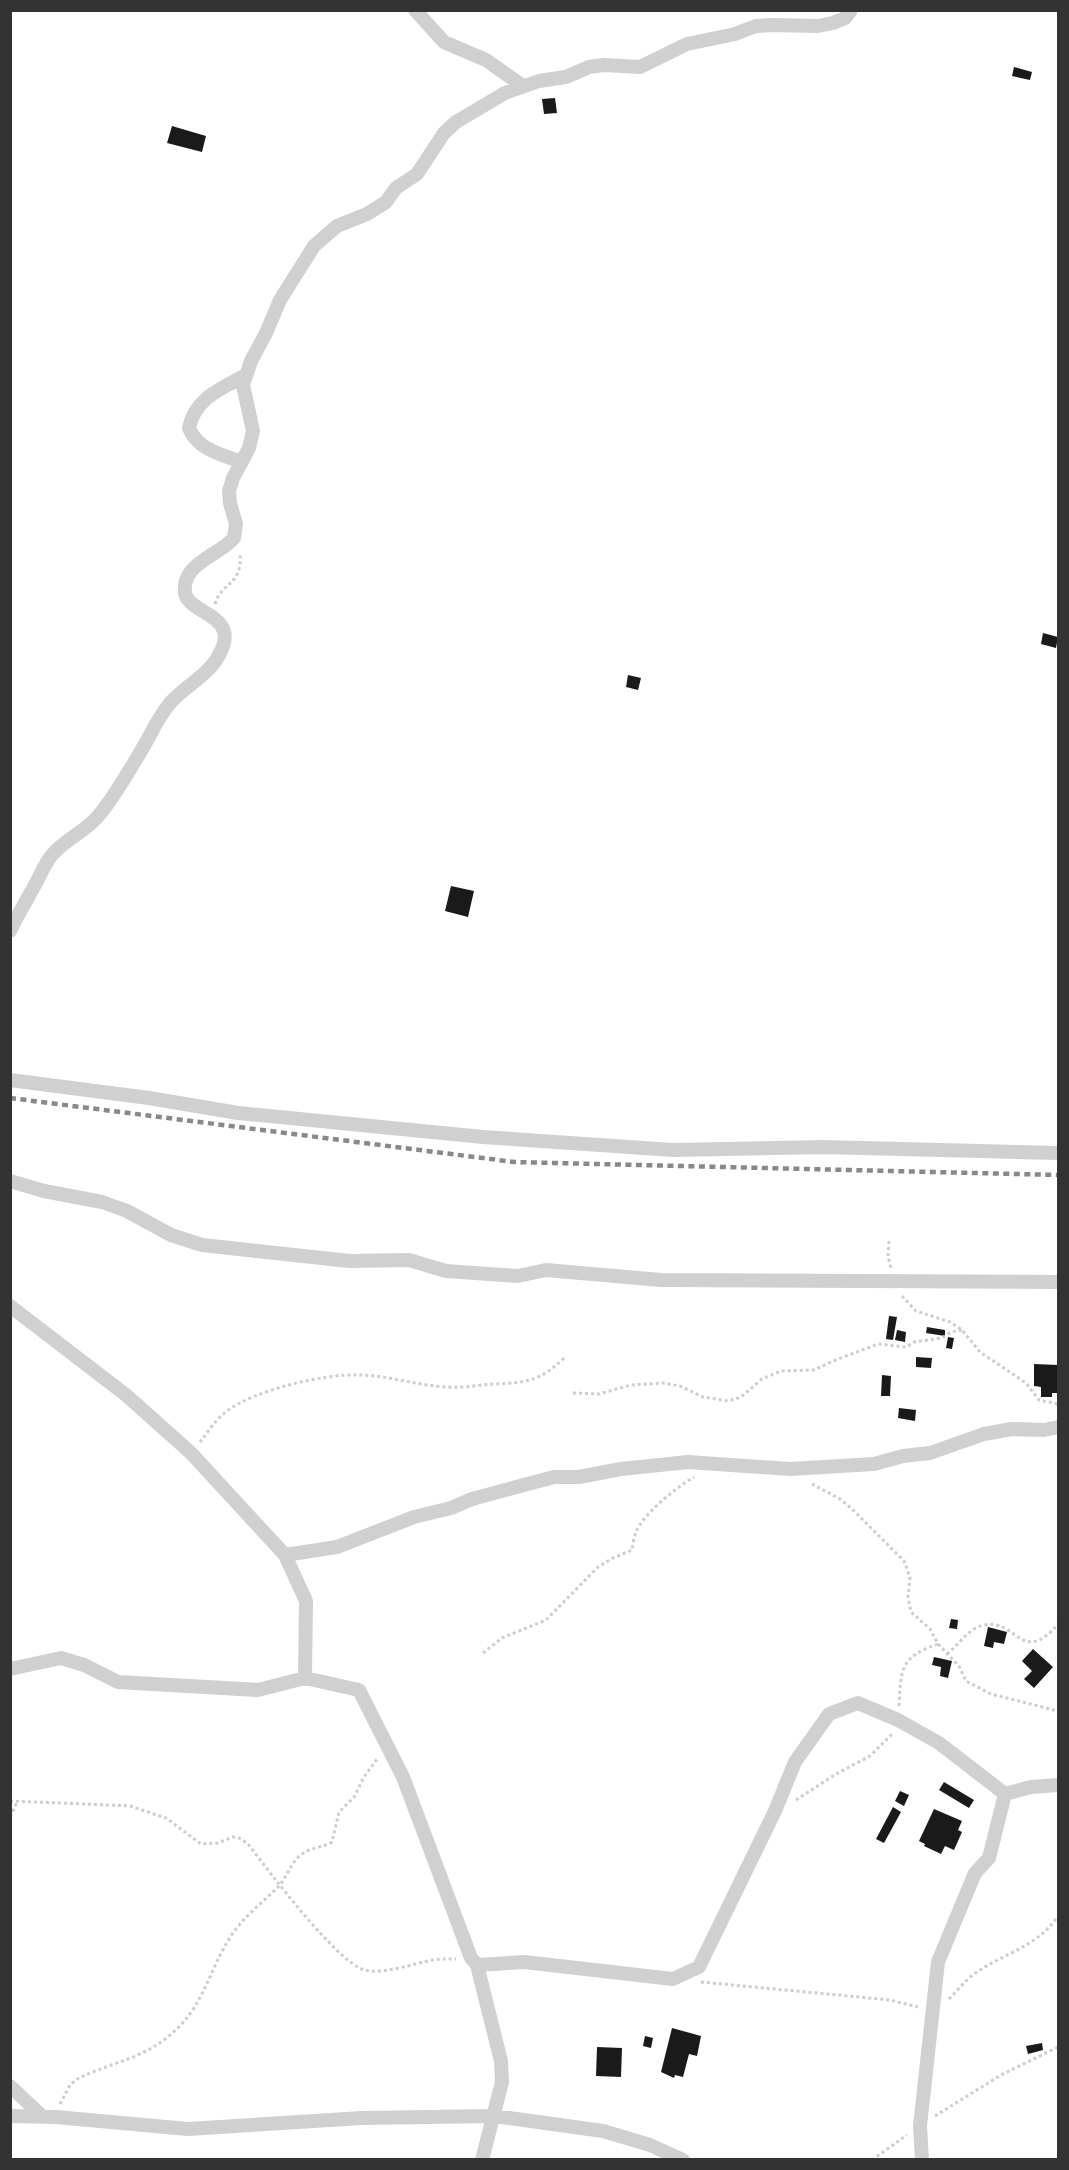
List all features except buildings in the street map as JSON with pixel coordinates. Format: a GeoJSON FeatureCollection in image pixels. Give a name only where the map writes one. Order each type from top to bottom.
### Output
{"type":"FeatureCollection","features":[{"type":"Feature","properties":{"kind":"street"},"geometry":{"type":"LineString","coordinates":[[415,10],[444,42],[486,60],[523,86]]}},
{"type":"Feature","properties":{"kind":"street"},"geometry":{"type":"LineString","coordinates":[[11,929],[52,854],[91,824],[100,814],[120,786],[169,705],[207,670],[220,654],[224,640],[223,627],[214,617],[188,600],[186,584],[197,565],[234,538],[236,524],[229,491],[249,447],[253,431],[243,385],[280,300],[314,246],[337,226],[367,214],[386,202],[396,188],[417,174],[444,133],[456,122],[505,93],[539,81],[567,77],[604,65],[640,67],[687,44],[756,27],[818,26],[833,23],[845,18],[851,10]]}},
{"type":"Feature","properties":{"kind":"street"},"geometry":{"type":"LineString","coordinates":[[242,462],[200,444],[189,428],[190,421],[204,400],[212,393],[246,375]]}},
{"type":"Feature","properties":{"kind":"street"},"geometry":{"type":"LineString","coordinates":[[10,1080],[149,1098],[238,1113],[495,1138],[673,1150],[823,1147],[1059,1153]]}},
{"type":"Feature","properties":{"kind":"street"},"geometry":{"type":"LineString","coordinates":[[10,1181],[44,1191],[102,1202],[127,1211],[171,1235],[202,1245],[349,1261],[409,1260],[446,1271],[518,1276],[546,1270],[661,1280],[1059,1282]]}},
{"type":"Feature","properties":{"kind":"street"},"geometry":{"type":"LineString","coordinates":[[10,1306],[126,1395],[191,1453],[285,1555],[306,1601],[305,1678]]}},
{"type":"Feature","properties":{"kind":"street"},"geometry":{"type":"LineString","coordinates":[[285,1555],[337,1547],[414,1517],[554,1477],[579,1478],[621,1469],[688,1462],[790,1468],[874,1464],[903,1456],[930,1453],[984,1434],[1012,1429],[1044,1430],[1059,1427]]}},
{"type":"Feature","properties":{"kind":"street"},"geometry":{"type":"LineString","coordinates":[[10,1669],[61,1658],[84,1665],[118,1682],[258,1690],[305,1678],[359,1690],[406,1786],[474,1961],[501,2061],[502,2082],[482,2160]]}},
{"type":"Feature","properties":{"kind":"street"},"geometry":{"type":"LineString","coordinates":[[474,1961],[524,1962],[673,1979],[699,1967],[775,1810],[795,1762],[830,1714],[858,1703],[898,1720],[939,1743],[1005,1794]]}},
{"type":"Feature","properties":{"kind":"street"},"geometry":{"type":"LineString","coordinates":[[1005,1794],[1031,1786],[1059,1785]]}},
{"type":"Feature","properties":{"kind":"street"},"geometry":{"type":"LineString","coordinates":[[922,2160],[920,2126],[938,1962],[975,1873],[989,1858],[1005,1794]]}},
{"type":"Feature","properties":{"kind":"street"},"geometry":{"type":"LineString","coordinates":[[10,2086],[49,2117]]}},
{"type":"Feature","properties":{"kind":"street"},"geometry":{"type":"LineString","coordinates":[[10,2116],[188,2128],[362,2118],[494,2116],[603,2131],[650,2145],[676,2159]]}},
{"type":"Feature","properties":{"kind":"path"},"geometry":{"type":"LineString","coordinates":[[214,617],[217,598],[235,580],[239,572],[240,554],[234,538]]}},
{"type":"Feature","properties":{"kind":"path"},"geometry":{"type":"LineString","coordinates":[[889,1241],[888,1257],[895,1280],[907,1302],[916,1311],[950,1322],[962,1330],[980,1352],[1026,1383],[1039,1400],[1059,1404]]}},
{"type":"Feature","properties":{"kind":"path"},"geometry":{"type":"LineString","coordinates":[[573,1393],[599,1394],[631,1385],[663,1383],[680,1386],[703,1397],[728,1401],[741,1397],[762,1379],[782,1371],[814,1371],[832,1361],[878,1344],[906,1347],[914,1342],[942,1338],[951,1332],[962,1330]]}},
{"type":"Feature","properties":{"kind":"path"},"geometry":{"type":"LineString","coordinates":[[191,1453],[224,1413],[241,1402],[300,1383],[337,1376],[359,1375],[447,1387],[513,1384],[540,1377],[564,1358]]}},
{"type":"Feature","properties":{"kind":"path"},"geometry":{"type":"LineString","coordinates":[[483,1653],[502,1638],[546,1620],[598,1567],[632,1550],[636,1532],[659,1503],[686,1481],[715,1464]]}},
{"type":"Feature","properties":{"kind":"path"},"geometry":{"type":"LineString","coordinates":[[790,1468],[852,1509],[904,1561],[910,1578],[908,1597],[911,1612],[930,1629],[938,1644],[959,1666],[966,1681],[1009,1699],[1059,1711]]}},
{"type":"Feature","properties":{"kind":"path"},"geometry":{"type":"LineString","coordinates":[[947,1654],[966,1635],[985,1624],[1000,1626],[1023,1641],[1033,1642],[1044,1639],[1059,1624]]}},
{"type":"Feature","properties":{"kind":"path"},"geometry":{"type":"LineString","coordinates":[[775,1810],[798,1799],[836,1774],[870,1756],[893,1732],[898,1720],[901,1676],[906,1664],[912,1655],[938,1644]]}},
{"type":"Feature","properties":{"kind":"path"},"geometry":{"type":"LineString","coordinates":[[49,2117],[76,2079],[152,2048],[183,2022],[200,2001],[222,1951],[234,1932],[248,1914],[280,1885],[295,1859],[305,1852],[332,1842],[339,1812],[354,1797],[363,1777],[388,1746]]}},
{"type":"Feature","properties":{"kind":"path"},"geometry":{"type":"LineString","coordinates":[[10,1802],[130,1806],[166,1818],[201,1844],[210,1845],[227,1838],[239,1838],[248,1844],[335,1949],[352,1965],[366,1970],[379,1971],[434,1960],[474,1961]]}},
{"type":"Feature","properties":{"kind":"path"},"geometry":{"type":"LineString","coordinates":[[10,1817],[17,1802]]}},
{"type":"Feature","properties":{"kind":"path"},"geometry":{"type":"LineString","coordinates":[[673,1979],[890,2000],[934,2008],[948,2000],[978,1971],[1037,1939],[1059,1916]]}},
{"type":"Feature","properties":{"kind":"path"},"geometry":{"type":"LineString","coordinates":[[872,2160],[920,2126],[1001,2075],[1059,2047]]}},
{"type":"Feature","properties":{"kind":"railway"},"geometry":{"type":"LineString","coordinates":[[10,1098],[514,1162],[1058,1175]]}}]}
